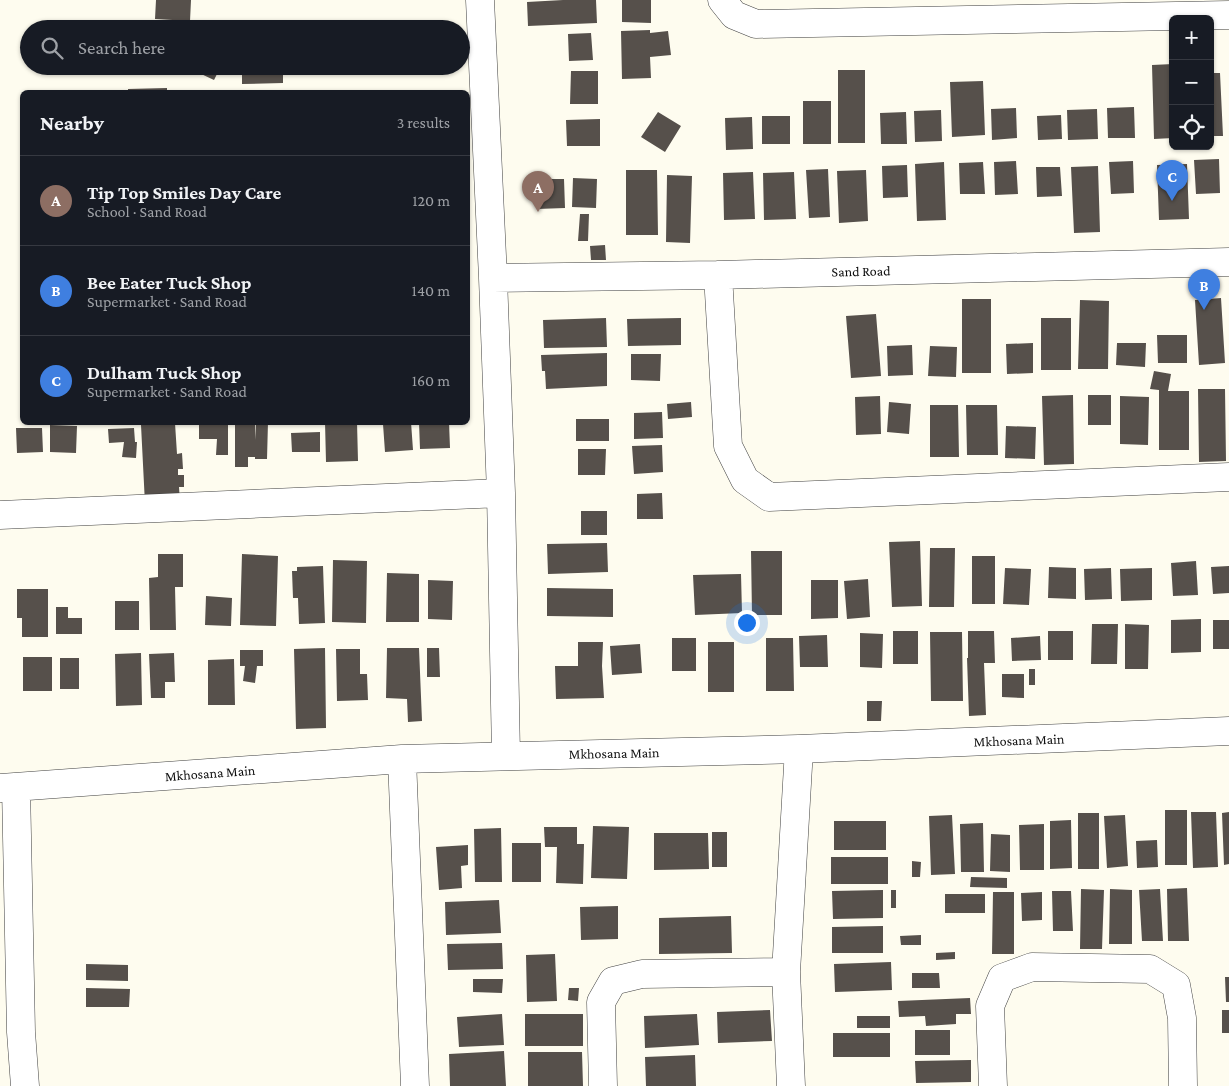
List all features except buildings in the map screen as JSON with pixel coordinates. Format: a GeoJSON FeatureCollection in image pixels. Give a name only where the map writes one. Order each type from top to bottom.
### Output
{"type":"FeatureCollection","features":[{"type":"Feature","properties":{"kind":"street"},"geometry":{"type":"LineString","coordinates":[[480,0],[502,492],[506,755]]}},
{"type":"Feature","properties":{"kind":"street"},"geometry":{"type":"LineString","coordinates":[[722,0],[734,15],[756,24],[1229,15]]}},
{"type":"Feature","properties":{"kind":"street","name":"Sand Road"},"geometry":{"type":"LineString","coordinates":[[493,278],[718,275],[1229,262]]}},
{"type":"Feature","properties":{"kind":"street"},"geometry":{"type":"LineString","coordinates":[[718,275],[728,446],[745,480],[769,497],[1229,477]]}},
{"type":"Feature","properties":{"kind":"street"},"geometry":{"type":"LineString","coordinates":[[0,515],[502,492]]}},
{"type":"Feature","properties":{"kind":"street","name":"Mkhosana Main"},"geometry":{"type":"LineString","coordinates":[[8,788],[402,759],[799,749],[1229,731]]}},
{"type":"Feature","properties":{"kind":"street"},"geometry":{"type":"LineString","coordinates":[[790,1086],[786,972],[799,749]]}},
{"type":"Feature","properties":{"kind":"street"},"geometry":{"type":"LineString","coordinates":[[402,759],[415,1086]]}},
{"type":"Feature","properties":{"kind":"street"},"geometry":{"type":"LineString","coordinates":[[8,788],[11,1033],[25,1086]]}},
{"type":"Feature","properties":{"kind":"street"},"geometry":{"type":"LineString","coordinates":[[993,1086],[990,1006],[1002,978],[1032,967],[1150,969],[1176,985],[1182,1018],[1183,1086]]}},
{"type":"Feature","properties":{"kind":"street"},"geometry":{"type":"LineString","coordinates":[[603,1086],[601,1002],[614,981],[642,974],[786,972]]}},
{"type":"Feature","properties":{"kind":"place","name":"Dulham Tuck Shop"},"geometry":{"type":"Point","coordinates":[1172,201]}},
{"type":"Feature","properties":{"kind":"place","name":"Tip Top Smiles Day Care"},"geometry":{"type":"Point","coordinates":[538,212]}},
{"type":"Feature","properties":{"kind":"place","name":"Bee Eater Tuck Shop"},"geometry":{"type":"Point","coordinates":[1204,310]}}]}
